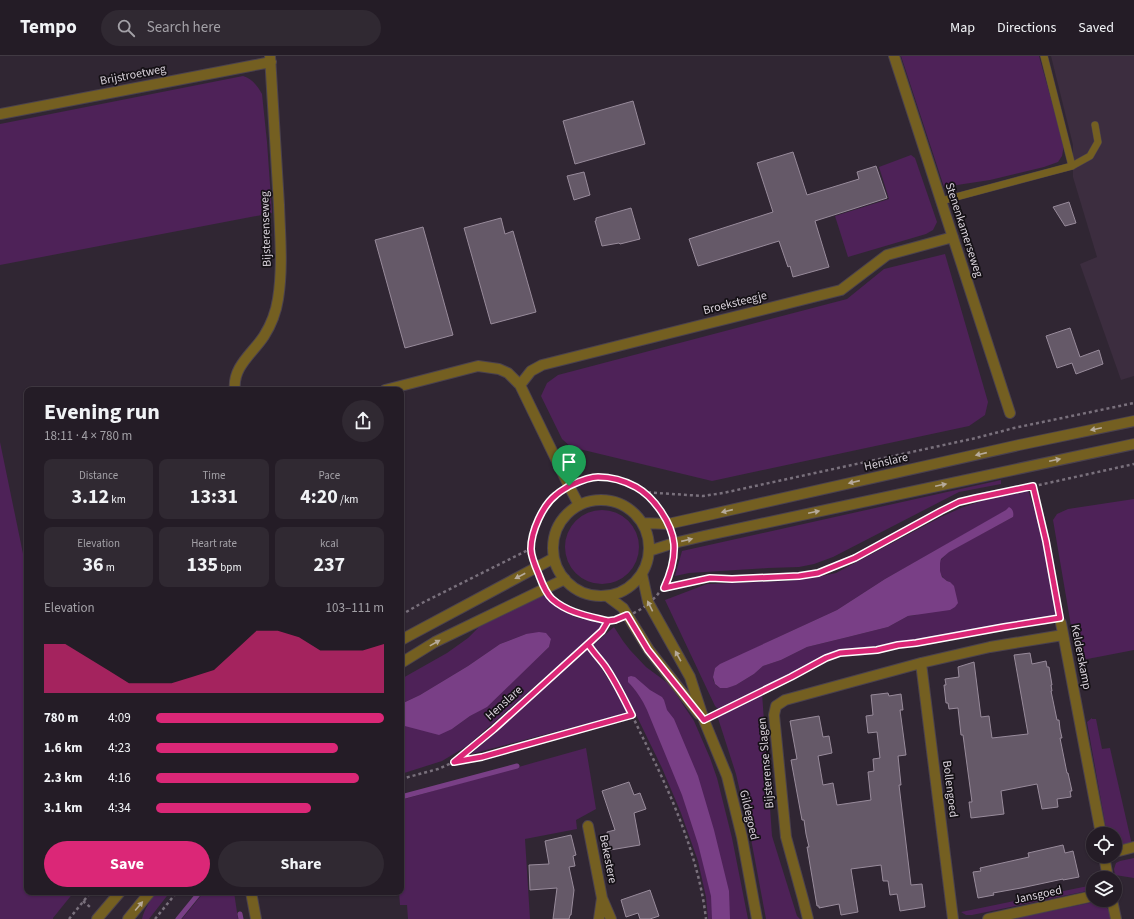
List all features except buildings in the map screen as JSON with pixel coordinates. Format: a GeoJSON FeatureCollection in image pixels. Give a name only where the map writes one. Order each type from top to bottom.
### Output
{"type":"FeatureCollection","features":[{"type":"Feature","properties":{"kind":"street","name":"Stenenkamerseweg"},"geometry":{"type":"LineString","coordinates":[[894,56],[1010,413]]}},
{"type":"Feature","properties":{"kind":"street","name":"Brijstroetweg"},"geometry":{"type":"LineString","coordinates":[[0,114],[270,59]]}},
{"type":"Feature","properties":{"kind":"street","name":"Bijsterenseweg"},"geometry":{"type":"LineString","coordinates":[[234,387],[234,381],[243,362],[264,337],[270,325],[278,299],[281,253],[270,59]]}},
{"type":"Feature","properties":{"kind":"street","name":"Broeksteegje"},"geometry":{"type":"LineString","coordinates":[[520,385],[531,371],[542,365],[841,290],[888,255],[954,237]]}},
{"type":"Feature","properties":{"kind":"street"},"geometry":{"type":"LineString","coordinates":[[397,387],[478,366],[499,369],[508,373],[520,385],[579,505]]}},
{"type":"Feature","properties":{"kind":"street","name":"Henslare"},"geometry":{"type":"LineString","coordinates":[[643,524],[668,524],[1019,445],[1134,421]]}},
{"type":"Feature","properties":{"kind":"street"},"geometry":{"type":"LineString","coordinates":[[649,551],[674,543],[1134,444]]}},
{"type":"Feature","properties":{"kind":"street"},"geometry":{"type":"LineString","coordinates":[[597,500],[615,501],[631,510],[638,516],[643,524],[648,537],[648,559],[642,574],[625,590],[607,596],[593,595],[580,591],[565,579],[558,569],[554,558],[553,546],[555,533],[560,522],[569,512],[579,505],[588,501],[597,500]]}},
{"type":"Feature","properties":{"kind":"street"},"geometry":{"type":"LineString","coordinates":[[404,638],[554,558]]}},
{"type":"Feature","properties":{"kind":"street","name":"Gildegoed"},"geometry":{"type":"LineString","coordinates":[[642,574],[648,602],[690,677],[704,720],[727,776],[742,837],[757,919]]}},
{"type":"Feature","properties":{"kind":"street"},"geometry":{"type":"LineString","coordinates":[[404,661],[435,642],[565,579]]}},
{"type":"Feature","properties":{"kind":"street","name":"Gildegoed"},"geometry":{"type":"LineString","coordinates":[[607,596],[623,608],[648,650],[704,720]]}},
{"type":"Feature","properties":{"kind":"street","name":"Kelderskamp"},"geometry":{"type":"LineString","coordinates":[[1060,621],[1100,827]]}},
{"type":"Feature","properties":{"kind":"street","name":"Bijsterense Slagen"},"geometry":{"type":"LineString","coordinates":[[808,919],[786,837],[774,715],[776,706],[785,700],[921,663],[990,647],[1063,635]]}},
{"type":"Feature","properties":{"kind":"street","name":"Bollengoed"},"geometry":{"type":"LineString","coordinates":[[921,663],[953,919]]}},
{"type":"Feature","properties":{"kind":"street","name":"Bekestere"},"geometry":{"type":"LineString","coordinates":[[588,826],[602,898],[611,919]]}},
{"type":"Feature","properties":{"kind":"street"},"geometry":{"type":"LineString","coordinates":[[1122,850],[1134,847]]}},
{"type":"Feature","properties":{"kind":"street"},"geometry":{"type":"LineString","coordinates":[[100,918],[118,895]]}},
{"type":"Feature","properties":{"kind":"street"},"geometry":{"type":"LineString","coordinates":[[128,919],[148,895]]}},
{"type":"Feature","properties":{"kind":"street"},"geometry":{"type":"LineString","coordinates":[[252,895],[256,919]]}},
{"type":"Feature","properties":{"kind":"street","name":"Bekestere"},"geometry":{"type":"LineString","coordinates":[[599,919],[602,898]]}},
{"type":"Feature","properties":{"kind":"street","name":"Jansgoed"},"geometry":{"type":"LineString","coordinates":[[988,919],[1086,898]]}},
{"type":"Feature","properties":{"kind":"street"},"geometry":{"type":"LineString","coordinates":[[1113,907],[1116,919]]}},
{"type":"Feature","properties":{"kind":"lane"},"geometry":{"type":"LineString","coordinates":[[1044,56],[1072,166]]}},
{"type":"Feature","properties":{"kind":"lane"},"geometry":{"type":"LineString","coordinates":[[941,201],[1072,166],[1090,156],[1098,142],[1095,125]]}},
{"type":"Feature","properties":{"kind":"path","name":"Henslare"},"geometry":{"type":"LineString","coordinates":[[642,492],[704,496],[717,494],[1134,403]]}},
{"type":"Feature","properties":{"kind":"path"},"geometry":{"type":"LineString","coordinates":[[664,588],[710,578],[732,579],[799,576],[818,573],[855,558],[959,502],[1134,464]]}},
{"type":"Feature","properties":{"kind":"path"},"geometry":{"type":"LineString","coordinates":[[597,477],[621,480],[637,487],[642,492],[657,504],[668,524],[674,543],[673,557],[664,588],[648,602],[627,615],[608,621],[578,614],[552,599],[544,589],[530,549],[534,529],[542,510],[556,495],[569,486],[597,477]]}},
{"type":"Feature","properties":{"kind":"path","name":"Kelderskamp"},"geometry":{"type":"LineString","coordinates":[[1033,486],[1046,541],[1060,621]]}},
{"type":"Feature","properties":{"kind":"path"},"geometry":{"type":"LineString","coordinates":[[404,613],[530,549]]}},
{"type":"Feature","properties":{"kind":"path","name":"Henslare"},"geometry":{"type":"LineString","coordinates":[[404,778],[438,769],[454,762],[494,729],[588,644],[602,631],[608,621]]}},
{"type":"Feature","properties":{"kind":"path"},"geometry":{"type":"LineString","coordinates":[[704,720],[826,658],[840,653],[877,650],[1004,627],[1060,621]]}},
{"type":"Feature","properties":{"kind":"path"},"geometry":{"type":"LineString","coordinates":[[588,644],[609,672],[620,690],[659,769],[695,864],[706,919]]}},
{"type":"Feature","properties":{"kind":"path"},"geometry":{"type":"LineString","coordinates":[[454,762],[482,757],[632,715]]}},
{"type":"Feature","properties":{"kind":"path"},"geometry":{"type":"LineString","coordinates":[[69,919],[89,895]]}},
{"type":"Feature","properties":{"kind":"path"},"geometry":{"type":"LineString","coordinates":[[155,919],[175,895]]}},
{"type":"Feature","properties":{"kind":"shaded area"},"geometry":{"type":"Polygon","coordinates":[[[901,56],[1039,56],[1064,145],[1062,156],[1058,162],[1044,167],[990,180],[944,187],[901,56]]]}},
{"type":"Feature","properties":{"kind":"shaded area"},"geometry":{"type":"Polygon","coordinates":[[[1051,56],[1134,56],[1134,376],[1121,380],[1080,264],[1097,257],[1073,177],[1073,145],[1051,56]]]}},
{"type":"Feature","properties":{"kind":"shaded area"},"geometry":{"type":"Polygon","coordinates":[[[243,76],[254,83],[262,94],[272,213],[0,265],[0,124],[243,76]]]}},
{"type":"Feature","properties":{"kind":"shaded area"},"geometry":{"type":"Polygon","coordinates":[[[911,155],[915,158],[937,222],[933,230],[926,234],[848,257],[835,216],[889,199],[879,167],[911,155]]]}},
{"type":"Feature","properties":{"kind":"shaded area"},"geometry":{"type":"Polygon","coordinates":[[[945,254],[988,402],[985,415],[969,426],[712,481],[571,447],[562,439],[541,396],[547,383],[558,375],[847,299],[884,269],[945,254]]]}},
{"type":"Feature","properties":{"kind":"shaded area"},"geometry":{"type":"Polygon","coordinates":[[[0,442],[24,558],[24,895],[72,895],[53,919],[0,919],[0,442]]]}},
{"type":"Feature","properties":{"kind":"shaded area"},"geometry":{"type":"Polygon","coordinates":[[[1001,480],[1001,484],[959,492],[833,557],[814,564],[799,567],[689,573],[675,576],[682,551],[1001,480]]]}},
{"type":"Feature","properties":{"kind":"shaded area"},"geometry":{"type":"Polygon","coordinates":[[[1028,490],[1037,517],[1058,615],[918,640],[839,651],[723,707],[718,709],[715,706],[665,600],[707,584],[787,581],[813,578],[836,573],[941,517],[981,501],[1028,490]],[[1009,508],[885,579],[837,610],[715,668],[713,677],[715,684],[720,688],[736,685],[754,674],[763,666],[781,660],[807,647],[888,627],[908,616],[916,615],[950,582],[942,576],[939,567],[941,560],[948,552],[1013,517],[1009,508]]]}},
{"type":"Feature","properties":{"kind":"shaded area"},"geometry":{"type":"Polygon","coordinates":[[[1134,499],[1134,650],[1077,661],[1053,520],[1057,514],[1068,509],[1134,499]]]}},
{"type":"Feature","properties":{"kind":"shaded area"},"geometry":{"type":"Polygon","coordinates":[[[1009,507],[1013,511],[1013,517],[949,552],[941,559],[940,571],[942,577],[954,586],[958,603],[955,607],[950,610],[908,616],[888,627],[807,647],[781,660],[763,666],[754,674],[736,685],[727,688],[720,688],[715,684],[713,677],[715,668],[720,664],[837,610],[885,579],[1009,507]]]}},
{"type":"Feature","properties":{"kind":"shaded area"},"geometry":{"type":"Polygon","coordinates":[[[595,510],[609,510],[623,516],[633,526],[639,540],[637,561],[633,568],[623,578],[609,584],[595,584],[581,578],[571,568],[565,554],[565,540],[571,526],[581,516],[595,510]]]}},
{"type":"Feature","properties":{"kind":"shaded area"},"geometry":{"type":"Polygon","coordinates":[[[544,594],[555,605],[568,614],[578,618],[603,623],[600,629],[467,746],[442,761],[404,773],[404,725],[452,729],[487,706],[549,647],[551,639],[526,634],[500,644],[468,666],[420,695],[404,703],[404,677],[447,653],[468,638],[479,627],[544,594]]]}},
{"type":"Feature","properties":{"kind":"shaded area"},"geometry":{"type":"Polygon","coordinates":[[[614,627],[630,650],[646,667],[669,684],[694,721],[717,778],[732,838],[748,919],[708,919],[706,897],[698,861],[681,813],[662,768],[623,688],[608,664],[593,645],[614,627]]]}},
{"type":"Feature","properties":{"kind":"shaded area"},"geometry":{"type":"Polygon","coordinates":[[[539,632],[546,633],[551,639],[549,647],[487,707],[470,716],[452,729],[439,735],[404,726],[404,703],[420,695],[468,666],[500,644],[526,634],[539,632]]]}},
{"type":"Feature","properties":{"kind":"shaded area"},"geometry":{"type":"Polygon","coordinates":[[[588,649],[609,680],[627,713],[471,754],[588,649]]]}},
{"type":"Feature","properties":{"kind":"shaded area"},"geometry":{"type":"Polygon","coordinates":[[[628,677],[635,677],[650,690],[662,697],[667,710],[674,719],[698,776],[714,830],[729,891],[730,919],[712,919],[711,896],[698,844],[682,795],[645,706],[641,698],[628,682],[628,677]]]}},
{"type":"Feature","properties":{"kind":"shaded area"},"geometry":{"type":"Polygon","coordinates":[[[762,693],[772,836],[797,916],[800,919],[766,919],[751,839],[736,774],[717,715],[762,693]]]}},
{"type":"Feature","properties":{"kind":"shaded area"},"geometry":{"type":"Polygon","coordinates":[[[1092,718],[1096,719],[1102,749],[1110,748],[1132,845],[1122,846],[1122,827],[1106,827],[1087,722],[1092,718]]]}},
{"type":"Feature","properties":{"kind":"shaded area"},"geometry":{"type":"Polygon","coordinates":[[[586,748],[596,809],[576,820],[577,829],[525,839],[530,919],[408,919],[407,905],[400,905],[399,895],[404,895],[404,799],[586,748]]]}},
{"type":"Feature","properties":{"kind":"shaded area"},"geometry":{"type":"Polygon","coordinates":[[[1134,858],[1134,878],[1122,876],[1122,871],[1114,871],[1116,863],[1122,863],[1122,861],[1134,858]]]}},
{"type":"Feature","properties":{"kind":"shaded area"},"geometry":{"type":"Polygon","coordinates":[[[1086,886],[1086,891],[972,915],[966,915],[961,912],[1086,886]]]}},
{"type":"Feature","properties":{"kind":"shaded area"},"geometry":{"type":"Polygon","coordinates":[[[154,895],[168,895],[149,919],[142,919],[146,908],[154,895]]]}},
{"type":"Feature","properties":{"kind":"shaded area"},"geometry":{"type":"Polygon","coordinates":[[[202,895],[234,895],[238,919],[182,919],[202,895]]]}},
{"type":"Feature","properties":{"kind":"shaded area"},"geometry":{"type":"Polygon","coordinates":[[[1086,904],[1086,907],[1106,907],[1111,919],[1013,919],[1086,904]]]}},
{"type":"Feature","properties":{"kind":"waterway"},"geometry":{"type":"LineString","coordinates":[[404,796],[517,766]]}},
{"type":"Feature","properties":{"kind":"waterway"},"geometry":{"type":"LineString","coordinates":[[178,919],[198,895]]}},
{"type":"Feature","properties":{"kind":"waterway"},"geometry":{"type":"LineString","coordinates":[[240,914],[241,919]]}},
{"type":"Feature","properties":{"kind":"route"},"geometry":{"type":"LineString","coordinates":[[569,486],[556,495],[542,510],[534,529],[530,549],[544,589],[552,599],[578,614],[608,621],[602,631],[588,644],[605,666],[620,690],[632,715],[482,757],[454,762],[494,729],[588,644],[602,631],[608,621],[627,615],[648,650],[704,720],[826,658],[840,653],[877,650],[958,634],[1060,618],[1046,541],[1033,486],[959,502],[855,558],[818,573],[799,576],[732,579],[710,578],[664,588],[673,557],[674,543],[668,524],[657,504],[637,487],[621,480],[597,477],[569,486]]}}]}
